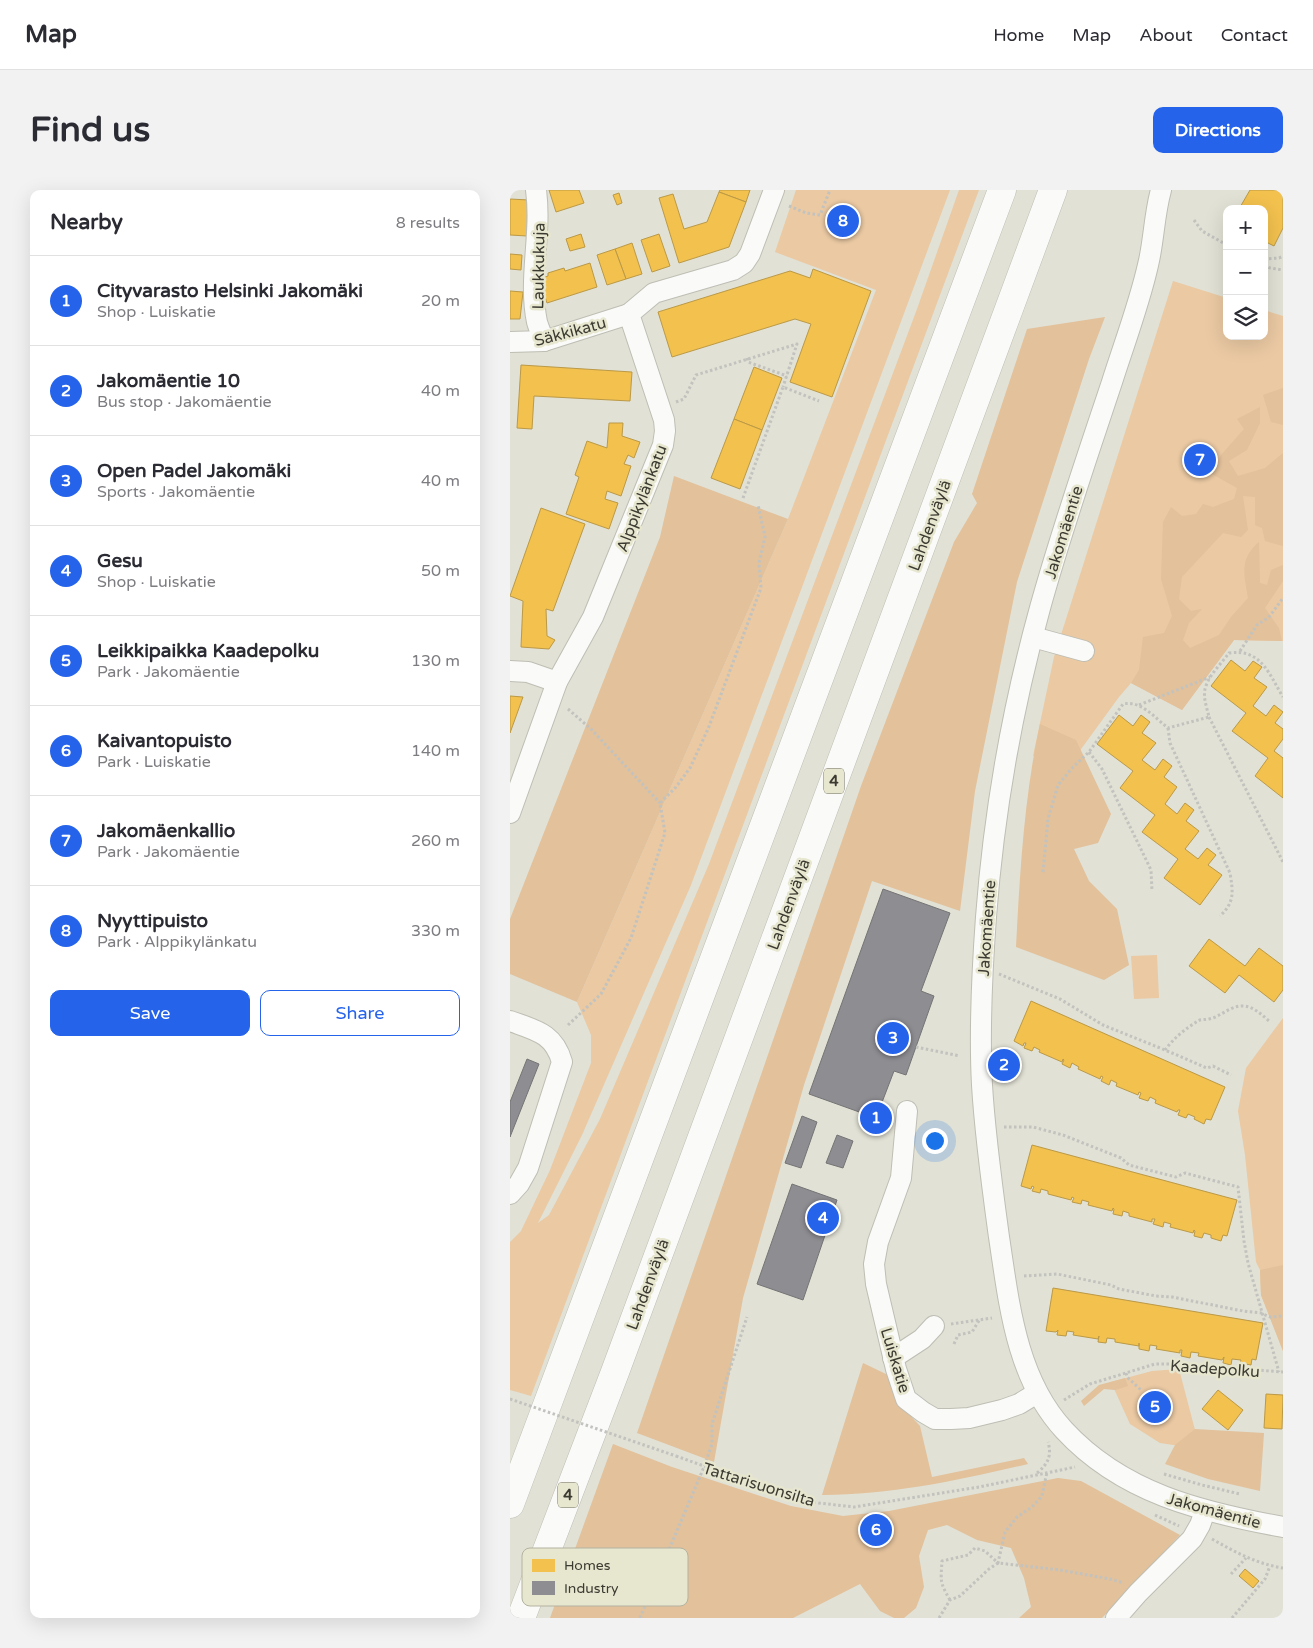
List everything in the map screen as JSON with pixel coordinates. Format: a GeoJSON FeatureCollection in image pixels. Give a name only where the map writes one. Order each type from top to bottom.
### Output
{"type":"FeatureCollection","features":[{"type":"Feature","properties":{"kind":"highway"},"geometry":{"type":"LineString","coordinates":[[510,1504],[1002,190]]}},
{"type":"Feature","properties":{"kind":"highway","name":"Lahdenväylä"},"geometry":{"type":"LineString","coordinates":[[548,1548],[1053,190]]}},
{"type":"Feature","properties":{"kind":"highway","name":"Lahdenväylä"},"geometry":{"type":"LineString","coordinates":[[522,1618],[527,1606]]}},
{"type":"Feature","properties":{"kind":"street","name":"Laukkukuja"},"geometry":{"type":"LineString","coordinates":[[536,190],[539,207],[534,294],[538,324],[544,341]]}},
{"type":"Feature","properties":{"kind":"street"},"geometry":{"type":"LineString","coordinates":[[629,314],[654,293],[733,270],[744,263],[750,254],[774,190]]}},
{"type":"Feature","properties":{"kind":"street","name":"Jakomäentie"},"geometry":{"type":"LineString","coordinates":[[1161,190],[1149,264],[1064,526],[1023,672],[1004,761],[995,829],[982,970],[982,1074],[986,1129],[993,1193],[1016,1333],[1037,1393],[1063,1429],[1103,1464],[1126,1479],[1168,1499],[1205,1511],[1283,1527]]}},
{"type":"Feature","properties":{"kind":"street","name":"Säkkikatu"},"geometry":{"type":"LineString","coordinates":[[510,342],[544,341],[629,314]]}},
{"type":"Feature","properties":{"kind":"street","name":"Alppikylänkatu"},"geometry":{"type":"LineString","coordinates":[[510,814],[557,682],[593,617],[663,445],[666,431],[629,314]]}},
{"type":"Feature","properties":{"kind":"street"},"geometry":{"type":"LineString","coordinates":[[1033,637],[1084,651]]}},
{"type":"Feature","properties":{"kind":"street"},"geometry":{"type":"LineString","coordinates":[[510,671],[528,672],[557,682]]}},
{"type":"Feature","properties":{"kind":"street"},"geometry":{"type":"LineString","coordinates":[[510,1021],[545,1034],[553,1041],[560,1052],[562,1062],[528,1168],[519,1184],[510,1194]]}},
{"type":"Feature","properties":{"kind":"street","name":"Luiskatie"},"geometry":{"type":"LineString","coordinates":[[907,1110],[901,1178],[878,1242],[874,1271],[893,1358],[906,1398],[923,1412],[936,1418],[951,1420],[970,1418],[1002,1410],[1019,1404],[1037,1393]]}},
{"type":"Feature","properties":{"kind":"street"},"geometry":{"type":"LineString","coordinates":[[893,1358],[922,1339],[934,1326]]}},
{"type":"Feature","properties":{"kind":"street"},"geometry":{"type":"LineString","coordinates":[[1116,1618],[1192,1539],[1205,1511]]}},
{"type":"Feature","properties":{"kind":"path"},"geometry":{"type":"LineString","coordinates":[[789,206],[806,213],[820,215],[830,190]]}},
{"type":"Feature","properties":{"kind":"path"},"geometry":{"type":"LineString","coordinates":[[1194,220],[1202,231],[1223,243]]}},
{"type":"Feature","properties":{"kind":"path"},"geometry":{"type":"LineString","coordinates":[[1268,259],[1283,256]]}},
{"type":"Feature","properties":{"kind":"path"},"geometry":{"type":"LineString","coordinates":[[1268,267],[1283,270]]}},
{"type":"Feature","properties":{"kind":"path"},"geometry":{"type":"LineString","coordinates":[[660,408],[684,399],[696,374],[797,344],[743,498]]}},
{"type":"Feature","properties":{"kind":"path"},"geometry":{"type":"LineString","coordinates":[[747,358],[748,362],[787,376]]}},
{"type":"Feature","properties":{"kind":"path"},"geometry":{"type":"LineString","coordinates":[[783,387],[819,401]]}},
{"type":"Feature","properties":{"kind":"path"},"geometry":{"type":"LineString","coordinates":[[660,804],[676,788],[690,768],[705,737],[761,588],[759,563],[765,537],[758,505]]}},
{"type":"Feature","properties":{"kind":"path"},"geometry":{"type":"LineString","coordinates":[[1240,652],[1257,625],[1269,617],[1283,598]]}},
{"type":"Feature","properties":{"kind":"path"},"geometry":{"type":"LineString","coordinates":[[1283,697],[1264,664],[1254,657],[1240,652],[1229,653],[1205,688],[1209,717],[1283,862]]}},
{"type":"Feature","properties":{"kind":"path"},"geometry":{"type":"LineString","coordinates":[[1139,705],[1211,677]]}},
{"type":"Feature","properties":{"kind":"path"},"geometry":{"type":"LineString","coordinates":[[1044,872],[1048,820],[1058,785],[1073,766],[1088,752],[1119,708],[1128,703],[1139,705],[1168,728],[1170,743],[1230,873],[1232,899],[1229,908],[1220,916]]}},
{"type":"Feature","properties":{"kind":"path"},"geometry":{"type":"LineString","coordinates":[[568,709],[591,729],[660,804],[665,833],[631,938],[601,994],[568,1025]]}},
{"type":"Feature","properties":{"kind":"path"},"geometry":{"type":"LineString","coordinates":[[1168,728],[1209,717]]}},
{"type":"Feature","properties":{"kind":"path"},"geometry":{"type":"LineString","coordinates":[[1088,752],[1102,769],[1151,870],[1152,891]]}},
{"type":"Feature","properties":{"kind":"path"},"geometry":{"type":"LineString","coordinates":[[982,970],[1005,976],[1060,998],[1103,1025],[1207,1068],[1213,1066],[1231,1076]]}},
{"type":"Feature","properties":{"kind":"path"},"geometry":{"type":"LineString","coordinates":[[1165,1050],[1199,1020],[1210,1019],[1241,1006],[1259,1012],[1269,1021]]}},
{"type":"Feature","properties":{"kind":"path"},"geometry":{"type":"LineString","coordinates":[[916,1048],[960,1056]]}},
{"type":"Feature","properties":{"kind":"path"},"geometry":{"type":"LineString","coordinates":[[986,1129],[1033,1127],[1080,1141],[1121,1158],[1129,1165],[1176,1177],[1185,1173],[1238,1187],[1245,1248],[1261,1313],[1281,1372]]}},
{"type":"Feature","properties":{"kind":"path"},"geometry":{"type":"LineString","coordinates":[[1006,1280],[1022,1276],[1057,1274],[1156,1296],[1172,1297],[1261,1313],[1270,1317],[1283,1316]]}},
{"type":"Feature","properties":{"kind":"path"},"geometry":{"type":"LineString","coordinates":[[670,1548],[712,1444],[712,1424],[747,1317]]}},
{"type":"Feature","properties":{"kind":"path"},"geometry":{"type":"LineString","coordinates":[[961,1323],[992,1318]]}},
{"type":"Feature","properties":{"kind":"path"},"geometry":{"type":"LineString","coordinates":[[954,1344],[958,1335],[972,1332],[980,1320]]}},
{"type":"Feature","properties":{"kind":"path","name":"Kaadepolku"},"geometry":{"type":"LineString","coordinates":[[1065,1399],[1090,1384],[1155,1364],[1281,1372]]}},
{"type":"Feature","properties":{"kind":"path"},"geometry":{"type":"LineString","coordinates":[[1126,1373],[1127,1377],[1141,1390]]}},
{"type":"Feature","properties":{"kind":"path","name":"Tattarisuonsilta"},"geometry":{"type":"LineString","coordinates":[[510,1399],[786,1495],[819,1503],[854,1507],[979,1486],[1075,1467]]}},
{"type":"Feature","properties":{"kind":"path"},"geometry":{"type":"LineString","coordinates":[[1036,1474],[1046,1466],[1051,1453],[1048,1442]]}},
{"type":"Feature","properties":{"kind":"path"},"geometry":{"type":"LineString","coordinates":[[998,1564],[1005,1532],[1017,1517],[1032,1507],[1042,1496],[1047,1472]]}},
{"type":"Feature","properties":{"kind":"path"},"geometry":{"type":"LineString","coordinates":[[1157,1472],[1240,1494]]}},
{"type":"Feature","properties":{"kind":"path"},"geometry":{"type":"LineString","coordinates":[[1210,1538],[1246,1558],[1283,1568]]}},
{"type":"Feature","properties":{"kind":"path"},"geometry":{"type":"LineString","coordinates":[[950,1600],[940,1574],[942,1561],[968,1555],[975,1548],[985,1551],[998,1564]]}},
{"type":"Feature","properties":{"kind":"path"},"geometry":{"type":"LineString","coordinates":[[1231,1574],[1246,1558]]}},
{"type":"Feature","properties":{"kind":"path"},"geometry":{"type":"LineString","coordinates":[[939,1618],[950,1600],[960,1596],[989,1569],[998,1564],[1060,1570],[1110,1579],[1132,1586],[1138,1593]]}},
{"type":"Feature","properties":{"kind":"path"},"geometry":{"type":"LineString","coordinates":[[1232,1618],[1266,1580],[1270,1566]]}},
{"type":"Feature","properties":{"kind":"path"},"geometry":{"type":"LineString","coordinates":[[640,1618],[645,1606]]}},
{"type":"Feature","properties":{"kind":"shaded area"},"geometry":{"type":"Polygon","coordinates":[[[796,190],[950,190],[691,885],[582,1135],[538,1223],[549,1215],[600,1119],[709,864],[917,309],[959,190],[979,190],[531,1396],[510,1390],[510,1242],[521,1231],[550,1170],[591,1063],[591,1035],[577,1002],[788,519],[876,290],[775,252],[796,190]]]}},
{"type":"Feature","properties":{"kind":"shaded area"},"geometry":{"type":"Polygon","coordinates":[[[1173,281],[1223,297],[1223,340],[1268,340],[1268,311],[1283,316],[1283,641],[1234,640],[1182,710],[1131,683],[1076,756],[1033,756],[1054,657],[1173,281]]]}},
{"type":"Feature","properties":{"kind":"shaded area"},"geometry":{"type":"Polygon","coordinates":[[[1105,317],[1089,359],[1017,582],[975,791],[960,911],[872,881],[804,1085],[743,1298],[714,1462],[637,1433],[861,786],[954,542],[977,503],[972,494],[1027,329],[1105,317]]]}},
{"type":"Feature","properties":{"kind":"shaded area"},"geometry":{"type":"Polygon","coordinates":[[[1283,388],[1283,425],[1271,422],[1263,395],[1283,388]]]}},
{"type":"Feature","properties":{"kind":"shaded area"},"geometry":{"type":"Polygon","coordinates":[[[1260,407],[1260,423],[1247,450],[1229,461],[1238,476],[1265,468],[1283,453],[1283,546],[1265,541],[1262,528],[1255,525],[1255,497],[1243,496],[1248,530],[1241,537],[1223,533],[1182,577],[1179,599],[1191,611],[1202,609],[1189,623],[1183,640],[1190,648],[1219,635],[1231,617],[1248,598],[1244,567],[1248,555],[1259,542],[1260,583],[1267,585],[1271,570],[1283,565],[1283,581],[1265,608],[1279,628],[1282,641],[1234,640],[1182,710],[1131,683],[1139,670],[1143,637],[1164,633],[1172,616],[1161,579],[1163,522],[1171,507],[1182,516],[1196,514],[1203,504],[1213,507],[1234,499],[1237,488],[1212,474],[1221,455],[1244,429],[1237,419],[1260,407]]]}},
{"type":"Feature","properties":{"kind":"shaded area"},"geometry":{"type":"Polygon","coordinates":[[[674,476],[788,519],[577,1002],[510,974],[510,919],[660,537],[674,476]]]}},
{"type":"Feature","properties":{"kind":"shaded area"},"geometry":{"type":"Polygon","coordinates":[[[1040,724],[1076,740],[1111,814],[1098,843],[1074,849],[1089,881],[1117,909],[1129,965],[1104,980],[1016,947],[1026,807],[1040,724]]]}},
{"type":"Feature","properties":{"kind":"shaded area"},"geometry":{"type":"Polygon","coordinates":[[[1157,955],[1159,998],[1134,999],[1131,956],[1157,955]]]}},
{"type":"Feature","properties":{"kind":"shaded area"},"geometry":{"type":"Polygon","coordinates":[[[1283,1018],[1283,1351],[1261,1295],[1260,1270],[1256,1262],[1245,1155],[1238,1111],[1246,1068],[1283,1018]]]}},
{"type":"Feature","properties":{"kind":"shaded area"},"geometry":{"type":"Polygon","coordinates":[[[1283,1265],[1283,1351],[1261,1295],[1260,1270],[1283,1265]]]}},
{"type":"Feature","properties":{"kind":"shaded area"},"geometry":{"type":"Polygon","coordinates":[[[863,1363],[888,1375],[905,1410],[920,1426],[932,1477],[1024,1458],[1028,1464],[926,1486],[822,1495],[863,1363]]]}},
{"type":"Feature","properties":{"kind":"shaded area"},"geometry":{"type":"Polygon","coordinates":[[[1179,1369],[1200,1449],[1160,1443],[1130,1424],[1111,1382],[1152,1371],[1179,1369]]]}},
{"type":"Feature","properties":{"kind":"shaded area"},"geometry":{"type":"Polygon","coordinates":[[[1125,1378],[1128,1386],[1115,1390],[1104,1389],[1084,1406],[1081,1401],[1099,1385],[1125,1378]]]}},
{"type":"Feature","properties":{"kind":"shaded area"},"geometry":{"type":"Polygon","coordinates":[[[1195,1429],[1264,1433],[1260,1491],[1208,1479],[1165,1464],[1175,1445],[1195,1429]]]}},
{"type":"Feature","properties":{"kind":"shaded area"},"geometry":{"type":"Polygon","coordinates":[[[613,1444],[672,1467],[791,1506],[843,1516],[889,1511],[1058,1478],[1081,1481],[1180,1535],[1102,1618],[1019,1618],[1031,1607],[1024,1578],[1011,1548],[977,1540],[947,1525],[928,1530],[919,1556],[924,1587],[916,1608],[904,1618],[894,1618],[880,1611],[860,1584],[793,1618],[550,1618],[554,1606],[688,1606],[688,1548],[575,1548],[613,1444]]]}},
{"type":"Feature","properties":{"kind":"building: Homes"},"geometry":{"type":"Polygon","coordinates":[[[549,190],[579,190],[584,203],[556,212],[549,190]]]}},
{"type":"Feature","properties":{"kind":"building: Homes"},"geometry":{"type":"Polygon","coordinates":[[[720,190],[750,190],[746,202],[719,192],[720,190]]]}},
{"type":"Feature","properties":{"kind":"building: Homes"},"geometry":{"type":"Polygon","coordinates":[[[1250,190],[1283,190],[1283,228],[1274,246],[1268,243],[1268,205],[1241,205],[1250,190]]]}},
{"type":"Feature","properties":{"kind":"building: Homes"},"geometry":{"type":"Polygon","coordinates":[[[719,192],[746,202],[729,247],[679,263],[659,198],[673,194],[684,229],[707,222],[719,192]]]}},
{"type":"Feature","properties":{"kind":"building: Homes"},"geometry":{"type":"Polygon","coordinates":[[[619,193],[622,203],[617,205],[613,195],[619,193]]]}},
{"type":"Feature","properties":{"kind":"building: Homes"},"geometry":{"type":"Polygon","coordinates":[[[510,199],[529,200],[527,236],[510,235],[510,199]]]}},
{"type":"Feature","properties":{"kind":"building: Homes"},"geometry":{"type":"Polygon","coordinates":[[[581,234],[585,247],[570,251],[566,239],[581,234]]]}},
{"type":"Feature","properties":{"kind":"building: Homes"},"geometry":{"type":"Polygon","coordinates":[[[659,234],[670,266],[652,272],[641,240],[659,234]]]}},
{"type":"Feature","properties":{"kind":"building: Homes"},"geometry":{"type":"Polygon","coordinates":[[[632,243],[642,274],[626,279],[615,249],[632,243]]]}},
{"type":"Feature","properties":{"kind":"building: Homes"},"geometry":{"type":"Polygon","coordinates":[[[615,249],[626,279],[607,285],[597,255],[615,249]]]}},
{"type":"Feature","properties":{"kind":"building: Homes"},"geometry":{"type":"Polygon","coordinates":[[[510,254],[522,255],[521,270],[510,269],[510,254]]]}},
{"type":"Feature","properties":{"kind":"building: Homes"},"geometry":{"type":"Polygon","coordinates":[[[590,263],[597,287],[547,303],[539,279],[548,276],[548,273],[564,268],[565,271],[590,263]]]}},
{"type":"Feature","properties":{"kind":"building: Homes"},"geometry":{"type":"Polygon","coordinates":[[[813,269],[871,291],[832,397],[790,382],[811,324],[795,319],[672,357],[658,312],[790,271],[810,278],[813,269]]]}},
{"type":"Feature","properties":{"kind":"building: Homes"},"geometry":{"type":"Polygon","coordinates":[[[510,291],[523,292],[520,319],[510,319],[510,291]]]}},
{"type":"Feature","properties":{"kind":"building: Homes"},"geometry":{"type":"Polygon","coordinates":[[[521,365],[632,372],[630,401],[534,396],[532,429],[517,428],[521,365]]]}},
{"type":"Feature","properties":{"kind":"building: Homes"},"geometry":{"type":"Polygon","coordinates":[[[754,367],[782,378],[762,430],[734,419],[754,367]]]}},
{"type":"Feature","properties":{"kind":"building: Homes"},"geometry":{"type":"Polygon","coordinates":[[[734,419],[762,430],[740,489],[711,478],[734,419]]]}},
{"type":"Feature","properties":{"kind":"building: Homes"},"geometry":{"type":"Polygon","coordinates":[[[609,423],[623,423],[622,436],[640,442],[634,458],[628,455],[624,464],[631,466],[621,496],[607,491],[605,499],[618,503],[609,529],[566,514],[579,477],[575,475],[587,441],[607,448],[609,423]]]}},
{"type":"Feature","properties":{"kind":"building: Homes"},"geometry":{"type":"Polygon","coordinates":[[[541,508],[585,524],[553,611],[546,609],[547,636],[555,640],[549,649],[521,647],[523,601],[510,596],[541,508]]]}},
{"type":"Feature","properties":{"kind":"building: Homes"},"geometry":{"type":"Polygon","coordinates":[[[1231,660],[1245,671],[1253,661],[1262,667],[1254,678],[1267,687],[1253,706],[1266,716],[1274,705],[1283,712],[1275,723],[1283,729],[1283,739],[1274,751],[1283,758],[1283,798],[1255,776],[1268,758],[1232,731],[1246,713],[1211,686],[1231,660]]]}},
{"type":"Feature","properties":{"kind":"building: Homes"},"geometry":{"type":"Polygon","coordinates":[[[510,696],[523,697],[510,733],[510,696]]]}},
{"type":"Feature","properties":{"kind":"building: Homes"},"geometry":{"type":"Polygon","coordinates":[[[1119,715],[1133,726],[1141,715],[1150,722],[1142,733],[1156,743],[1142,760],[1155,770],[1163,759],[1172,766],[1164,777],[1177,787],[1165,804],[1177,814],[1185,803],[1194,810],[1186,821],[1199,831],[1185,849],[1198,859],[1207,848],[1216,855],[1208,865],[1222,875],[1200,905],[1164,878],[1178,859],[1142,832],[1155,815],[1120,788],[1133,771],[1097,744],[1119,715]]]}},
{"type":"Feature","properties":{"kind":"building: Homes"},"geometry":{"type":"Polygon","coordinates":[[[1209,939],[1245,966],[1259,948],[1283,966],[1283,990],[1274,1002],[1239,975],[1225,993],[1189,966],[1209,939]]]}},
{"type":"Feature","properties":{"kind":"building: Homes"},"geometry":{"type":"Polygon","coordinates":[[[1031,1001],[1225,1087],[1211,1120],[1206,1119],[1204,1124],[1188,1114],[1186,1118],[1178,1115],[1180,1110],[1177,1112],[1155,1103],[1156,1100],[1150,1097],[1148,1101],[1139,1098],[1141,1093],[1139,1092],[1138,1095],[1116,1086],[1117,1083],[1111,1080],[1109,1085],[1101,1081],[1103,1077],[1101,1076],[1100,1079],[1078,1069],[1079,1067],[1072,1063],[1070,1068],[1062,1064],[1063,1059],[1062,1062],[1039,1052],[1040,1050],[1034,1047],[1032,1051],[1024,1048],[1026,1043],[1023,1046],[1014,1041],[1031,1001]]]}},
{"type":"Feature","properties":{"kind":"building: Homes"},"geometry":{"type":"Polygon","coordinates":[[[1032,1145],[1237,1200],[1227,1236],[1223,1235],[1221,1241],[1211,1238],[1211,1235],[1204,1233],[1202,1238],[1194,1236],[1194,1230],[1193,1233],[1170,1227],[1171,1224],[1164,1222],[1163,1227],[1153,1224],[1155,1219],[1152,1219],[1152,1222],[1129,1216],[1129,1213],[1123,1211],[1122,1216],[1113,1214],[1113,1208],[1112,1211],[1088,1205],[1089,1202],[1082,1200],[1081,1204],[1072,1202],[1074,1198],[1072,1197],[1071,1200],[1048,1194],[1048,1191],[1041,1189],[1040,1193],[1032,1191],[1034,1187],[1032,1186],[1031,1189],[1021,1186],[1032,1145]]]}},
{"type":"Feature","properties":{"kind":"building: Homes"},"geometry":{"type":"Polygon","coordinates":[[[1053,1288],[1263,1323],[1256,1360],[1252,1359],[1251,1365],[1240,1363],[1241,1360],[1232,1359],[1231,1365],[1223,1363],[1224,1357],[1222,1360],[1198,1356],[1199,1353],[1191,1352],[1190,1358],[1181,1356],[1182,1350],[1180,1350],[1180,1353],[1156,1349],[1157,1346],[1150,1345],[1149,1351],[1139,1349],[1139,1346],[1115,1342],[1115,1339],[1107,1338],[1106,1343],[1098,1342],[1099,1336],[1098,1339],[1073,1335],[1074,1332],[1067,1331],[1066,1336],[1057,1335],[1058,1330],[1056,1332],[1046,1331],[1053,1288]]]}},
{"type":"Feature","properties":{"kind":"building: Homes"},"geometry":{"type":"Polygon","coordinates":[[[1218,1390],[1243,1410],[1228,1430],[1202,1409],[1218,1390]]]}},
{"type":"Feature","properties":{"kind":"building: Homes"},"geometry":{"type":"Polygon","coordinates":[[[1266,1394],[1283,1395],[1282,1429],[1264,1428],[1266,1394]]]}},
{"type":"Feature","properties":{"kind":"building: Homes"},"geometry":{"type":"Polygon","coordinates":[[[1245,1569],[1259,1581],[1253,1588],[1239,1576],[1245,1569]]]}},
{"type":"Feature","properties":{"kind":"building: Industry"},"geometry":{"type":"Polygon","coordinates":[[[883,889],[950,913],[921,991],[934,996],[906,1075],[894,1071],[876,1118],[809,1094],[883,889]]]}},
{"type":"Feature","properties":{"kind":"building: Industry"},"geometry":{"type":"Polygon","coordinates":[[[527,1059],[539,1064],[510,1137],[510,1102],[527,1059]]]}},
{"type":"Feature","properties":{"kind":"building: Industry"},"geometry":{"type":"Polygon","coordinates":[[[802,1116],[817,1122],[801,1168],[785,1163],[802,1116]]]}},
{"type":"Feature","properties":{"kind":"building: Industry"},"geometry":{"type":"Polygon","coordinates":[[[837,1135],[853,1141],[843,1168],[826,1163],[837,1135]]]}},
{"type":"Feature","properties":{"kind":"building: Industry"},"geometry":{"type":"Polygon","coordinates":[[[792,1184],[837,1200],[803,1300],[757,1284],[792,1184]]]}},
{"type":"Feature","properties":{"kind":"place","name":"Nyyttipuisto"},"geometry":{"type":"Point","coordinates":[843,221]}},
{"type":"Feature","properties":{"kind":"place","name":"Jakomäenkallio"},"geometry":{"type":"Point","coordinates":[1200,460]}},
{"type":"Feature","properties":{"kind":"place","name":"Open Padel Jakomäki"},"geometry":{"type":"Point","coordinates":[893,1038]}},
{"type":"Feature","properties":{"kind":"place","name":"Jakomäentie 10"},"geometry":{"type":"Point","coordinates":[1004,1065]}},
{"type":"Feature","properties":{"kind":"place","name":"Cityvarasto Helsinki Jakomäki"},"geometry":{"type":"Point","coordinates":[876,1118]}},
{"type":"Feature","properties":{"kind":"place","name":"Gesu"},"geometry":{"type":"Point","coordinates":[823,1218]}},
{"type":"Feature","properties":{"kind":"place","name":"Leikkipaikka Kaadepolku"},"geometry":{"type":"Point","coordinates":[1155,1407]}},
{"type":"Feature","properties":{"kind":"place","name":"Kaivantopuisto"},"geometry":{"type":"Point","coordinates":[876,1530]}}]}
